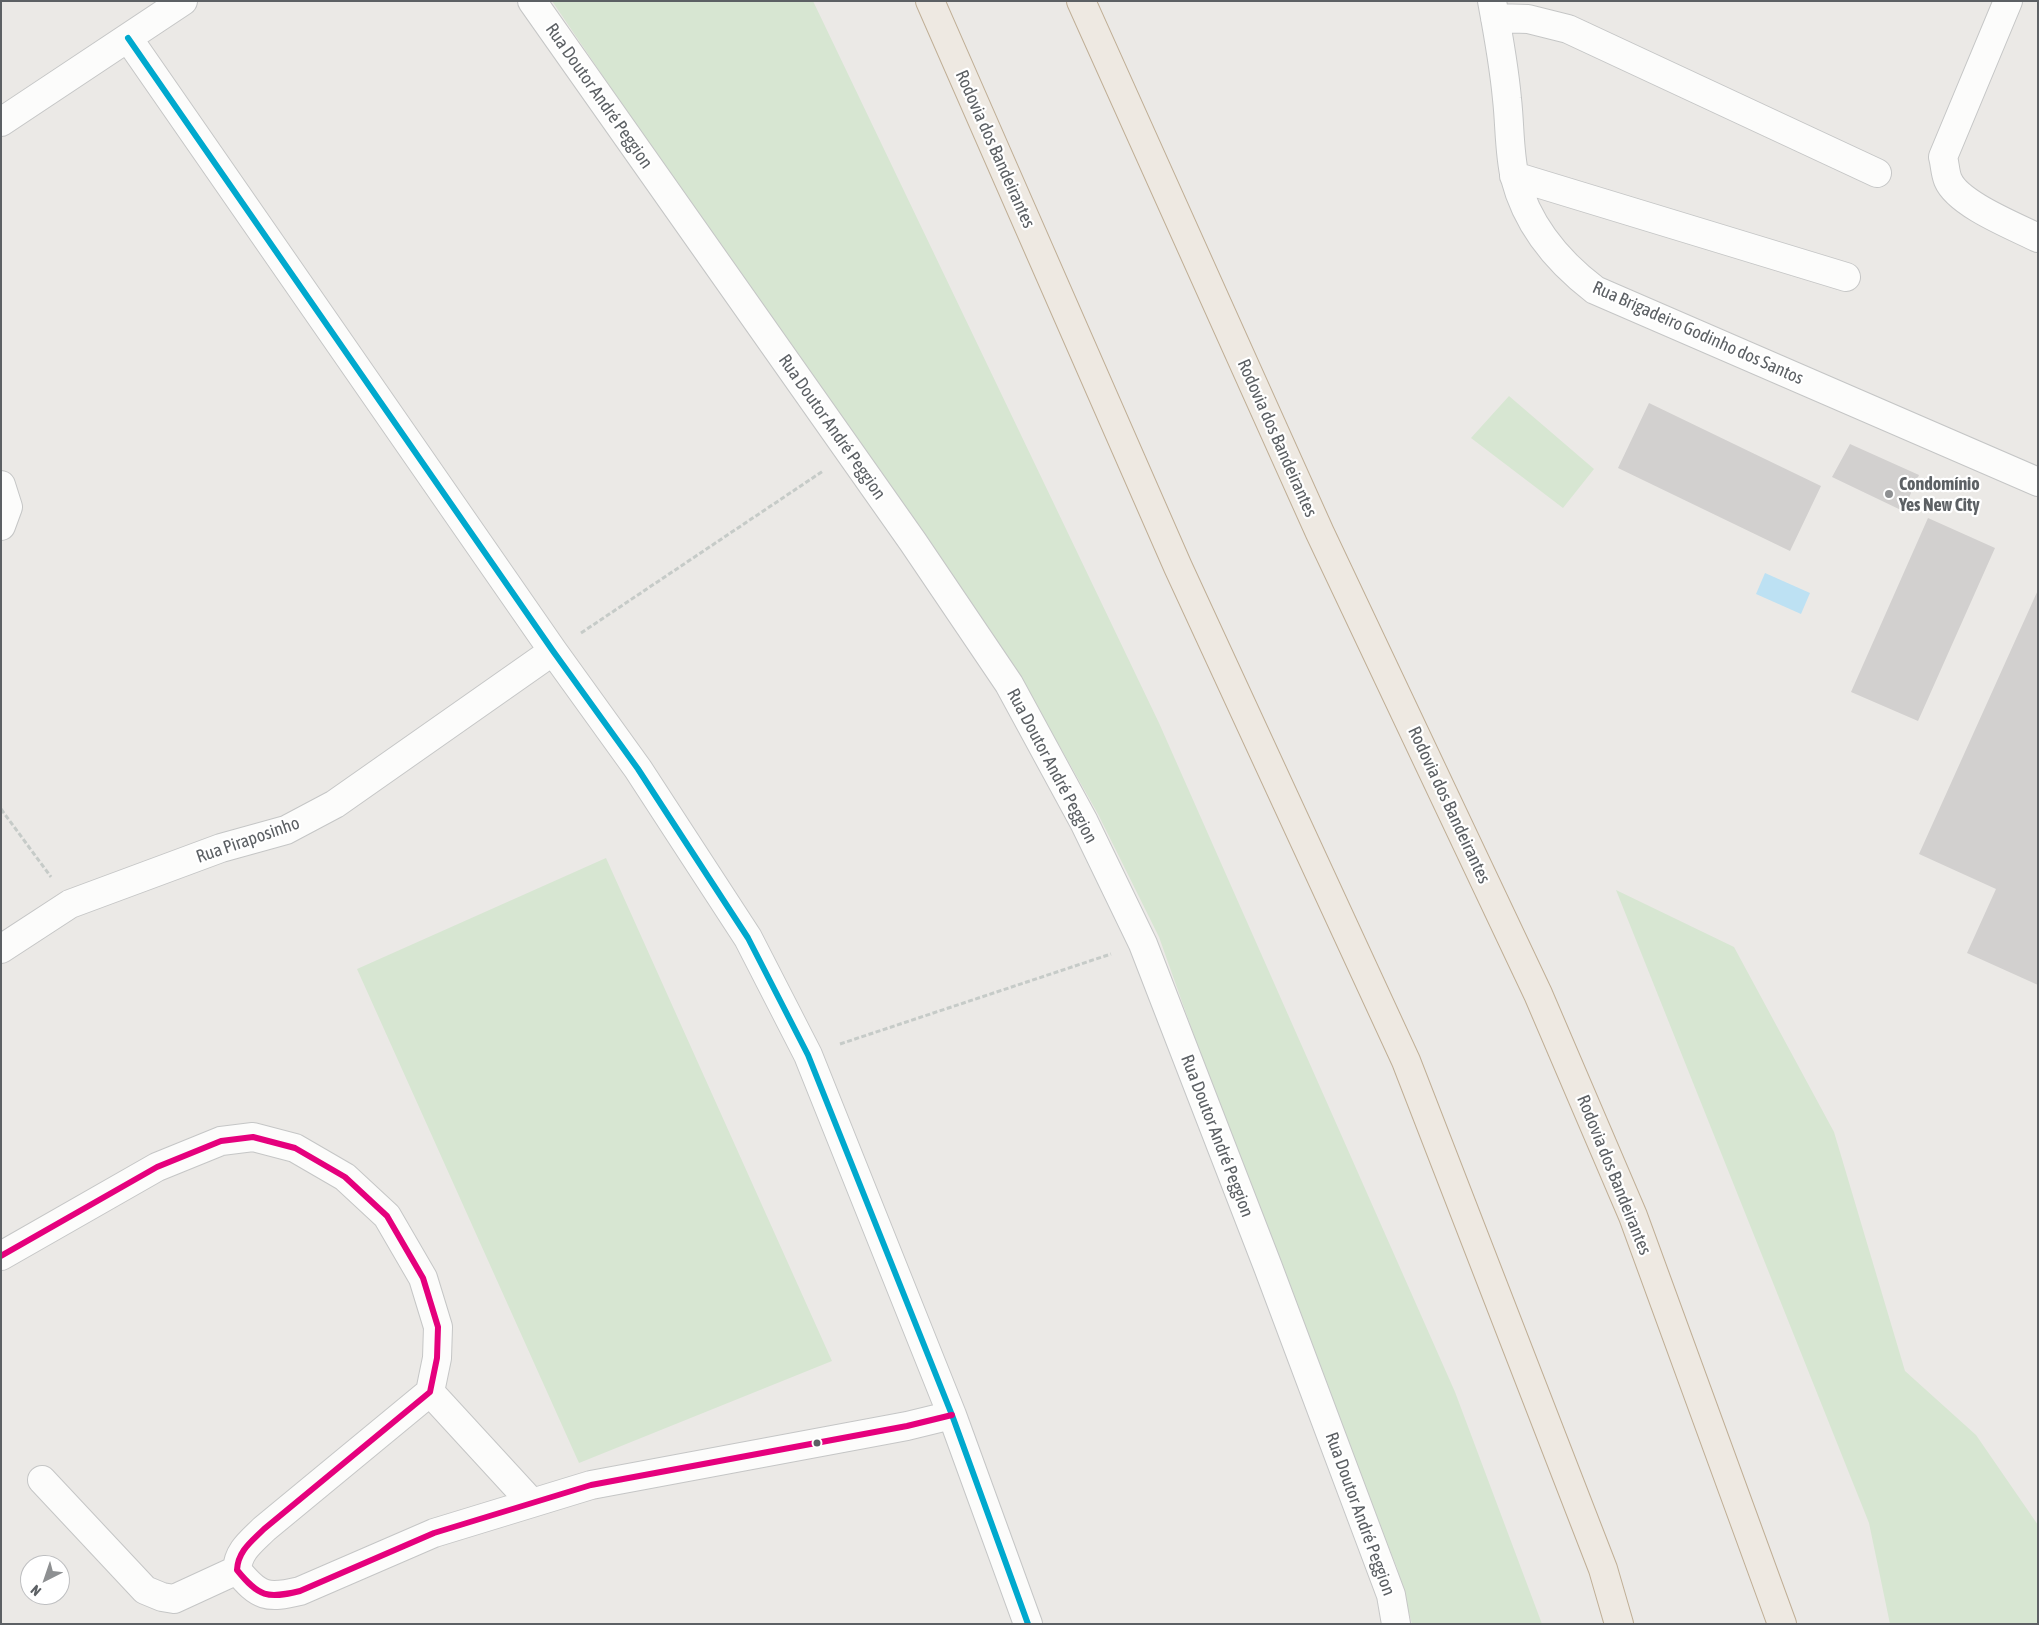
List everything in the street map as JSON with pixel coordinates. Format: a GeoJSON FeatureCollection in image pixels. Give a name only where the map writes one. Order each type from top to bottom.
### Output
{"type":"FeatureCollection","features":[{"type":"Feature","properties":{"kind":"highway","name":"Rodovia dos Bandeirantes"},"geometry":{"type":"LineString","coordinates":[[930,1],[1178,566],[1406,1060],[1600,1560],[1619,1624]]}},
{"type":"Feature","properties":{"kind":"highway","name":"Rodovia dos Bandeirantes"},"geometry":{"type":"LineString","coordinates":[[1081,1],[1320,533],[1542,1003],[1633,1216],[1782,1624]]}},
{"type":"Feature","properties":{"kind":"street"},"geometry":{"type":"LineString","coordinates":[[1,122],[183,1]]}},
{"type":"Feature","properties":{"kind":"street","name":"Rua Doutor André Peggion"},"geometry":{"type":"LineString","coordinates":[[532,1],[913,542],[1008,684],[1084,822],[1143,944],[1388,1586],[1396,1624]]}},
{"type":"Feature","properties":{"kind":"street"},"geometry":{"type":"LineString","coordinates":[[2008,1],[1943,157],[1948,181],[1963,198],[1977,208],[2038,238]]}},
{"type":"Feature","properties":{"kind":"street"},"geometry":{"type":"LineString","coordinates":[[1494,10],[1568,29],[1877,173]]}},
{"type":"Feature","properties":{"kind":"street","name":"Rua Brigadeiro Godinho dos Santos"},"geometry":{"type":"LineString","coordinates":[[1494,10],[1507,97],[1514,176],[1521,197],[1541,236],[1575,274],[1595,290],[2038,482]]}},
{"type":"Feature","properties":{"kind":"street"},"geometry":{"type":"LineString","coordinates":[[128,38],[553,651],[638,769],[748,938],[808,1055],[952,1415],[1028,1624]]}},
{"type":"Feature","properties":{"kind":"street"},"geometry":{"type":"LineString","coordinates":[[1514,176],[1846,277]]}},
{"type":"Feature","properties":{"kind":"street"},"geometry":{"type":"LineString","coordinates":[[1,485],[8,507],[1,526]]}},
{"type":"Feature","properties":{"kind":"street","name":"Rua Piraposinho"},"geometry":{"type":"LineString","coordinates":[[1,949],[70,904],[221,848],[286,830],[335,804],[553,651]]}},
{"type":"Feature","properties":{"kind":"street"},"geometry":{"type":"LineString","coordinates":[[1,1256],[157,1167],[221,1141],[253,1137],[295,1148],[345,1177],[387,1216],[423,1278],[438,1327],[436,1358],[430,1392],[264,1529],[244,1549],[237,1559],[237,1570],[249,1586],[262,1594],[277,1597],[300,1591],[434,1533],[591,1485],[907,1426],[952,1415]]}},
{"type":"Feature","properties":{"kind":"street"},"geometry":{"type":"LineString","coordinates":[[430,1392],[532,1503]]}},
{"type":"Feature","properties":{"kind":"street"},"geometry":{"type":"LineString","coordinates":[[42,1480],[145,1590],[174,1599],[237,1570]]}},
{"type":"Feature","properties":{"kind":"path"},"geometry":{"type":"LineString","coordinates":[[553,651],[850,453]]}},
{"type":"Feature","properties":{"kind":"path"},"geometry":{"type":"LineString","coordinates":[[1,809],[70,904]]}},
{"type":"Feature","properties":{"kind":"path"},"geometry":{"type":"LineString","coordinates":[[808,1055],[1143,944]]}},
{"type":"Feature","properties":{"kind":"green space"},"geometry":{"type":"Polygon","coordinates":[[[552,1],[813,1],[1159,723],[1455,1392],[1542,1624],[1412,1624],[1397,1568],[1273,1258],[1159,937],[1098,814],[1017,671],[855,448],[552,1]]]}},
{"type":"Feature","properties":{"kind":"green space"},"geometry":{"type":"Polygon","coordinates":[[[1509,396],[1594,469],[1563,508],[1471,438],[1509,396]]]}},
{"type":"Feature","properties":{"kind":"green space"},"geometry":{"type":"Polygon","coordinates":[[[606,858],[832,1361],[579,1463],[357,969],[606,858]]]}},
{"type":"Feature","properties":{"kind":"green space"},"geometry":{"type":"Polygon","coordinates":[[[1616,890],[1734,947],[1834,1132],[1905,1371],[1976,1435],[2038,1525],[2038,1624],[1890,1624],[1869,1523],[1616,890]]]}},
{"type":"Feature","properties":{"kind":"water"},"geometry":{"type":"Polygon","coordinates":[[[1765,573],[1810,593],[1801,614],[1756,594],[1765,573]]]}},
{"type":"Feature","properties":{"kind":"building"},"geometry":{"type":"Polygon","coordinates":[[[1649,403],[1821,486],[1790,551],[1618,468],[1649,403]]]}},
{"type":"Feature","properties":{"kind":"building","name":"Condomínio Yes New City"},"geometry":{"type":"Polygon","coordinates":[[[1850,444],[1919,475],[1903,511],[1832,477],[1850,444]]]}},
{"type":"Feature","properties":{"kind":"building"},"geometry":{"type":"Polygon","coordinates":[[[1928,518],[1995,548],[1918,721],[1851,692],[1928,518]]]}},
{"type":"Feature","properties":{"kind":"building"},"geometry":{"type":"Polygon","coordinates":[[[2038,590],[2038,985],[1967,953],[1996,889],[1919,854],[2038,590]]]}},
{"type":"Feature","properties":{"kind":"transit line"},"geometry":{"type":"LineString","coordinates":[[128,38],[553,651],[638,769],[748,938],[808,1055],[952,1415],[1028,1624]]}},
{"type":"Feature","properties":{"kind":"transit line"},"geometry":{"type":"LineString","coordinates":[[1,1256],[157,1167],[221,1141],[253,1137],[295,1148],[345,1177],[387,1216],[423,1278],[438,1327],[437,1358],[430,1392],[264,1529],[246,1547],[240,1557],[237,1570],[251,1586],[264,1594],[279,1595],[300,1591],[434,1533],[591,1485],[907,1426],[952,1415]]}},
{"type":"Feature","properties":{"kind":"place","name":"Condomínio Yes New City"},"geometry":{"type":"Point","coordinates":[1889,494]}}]}
